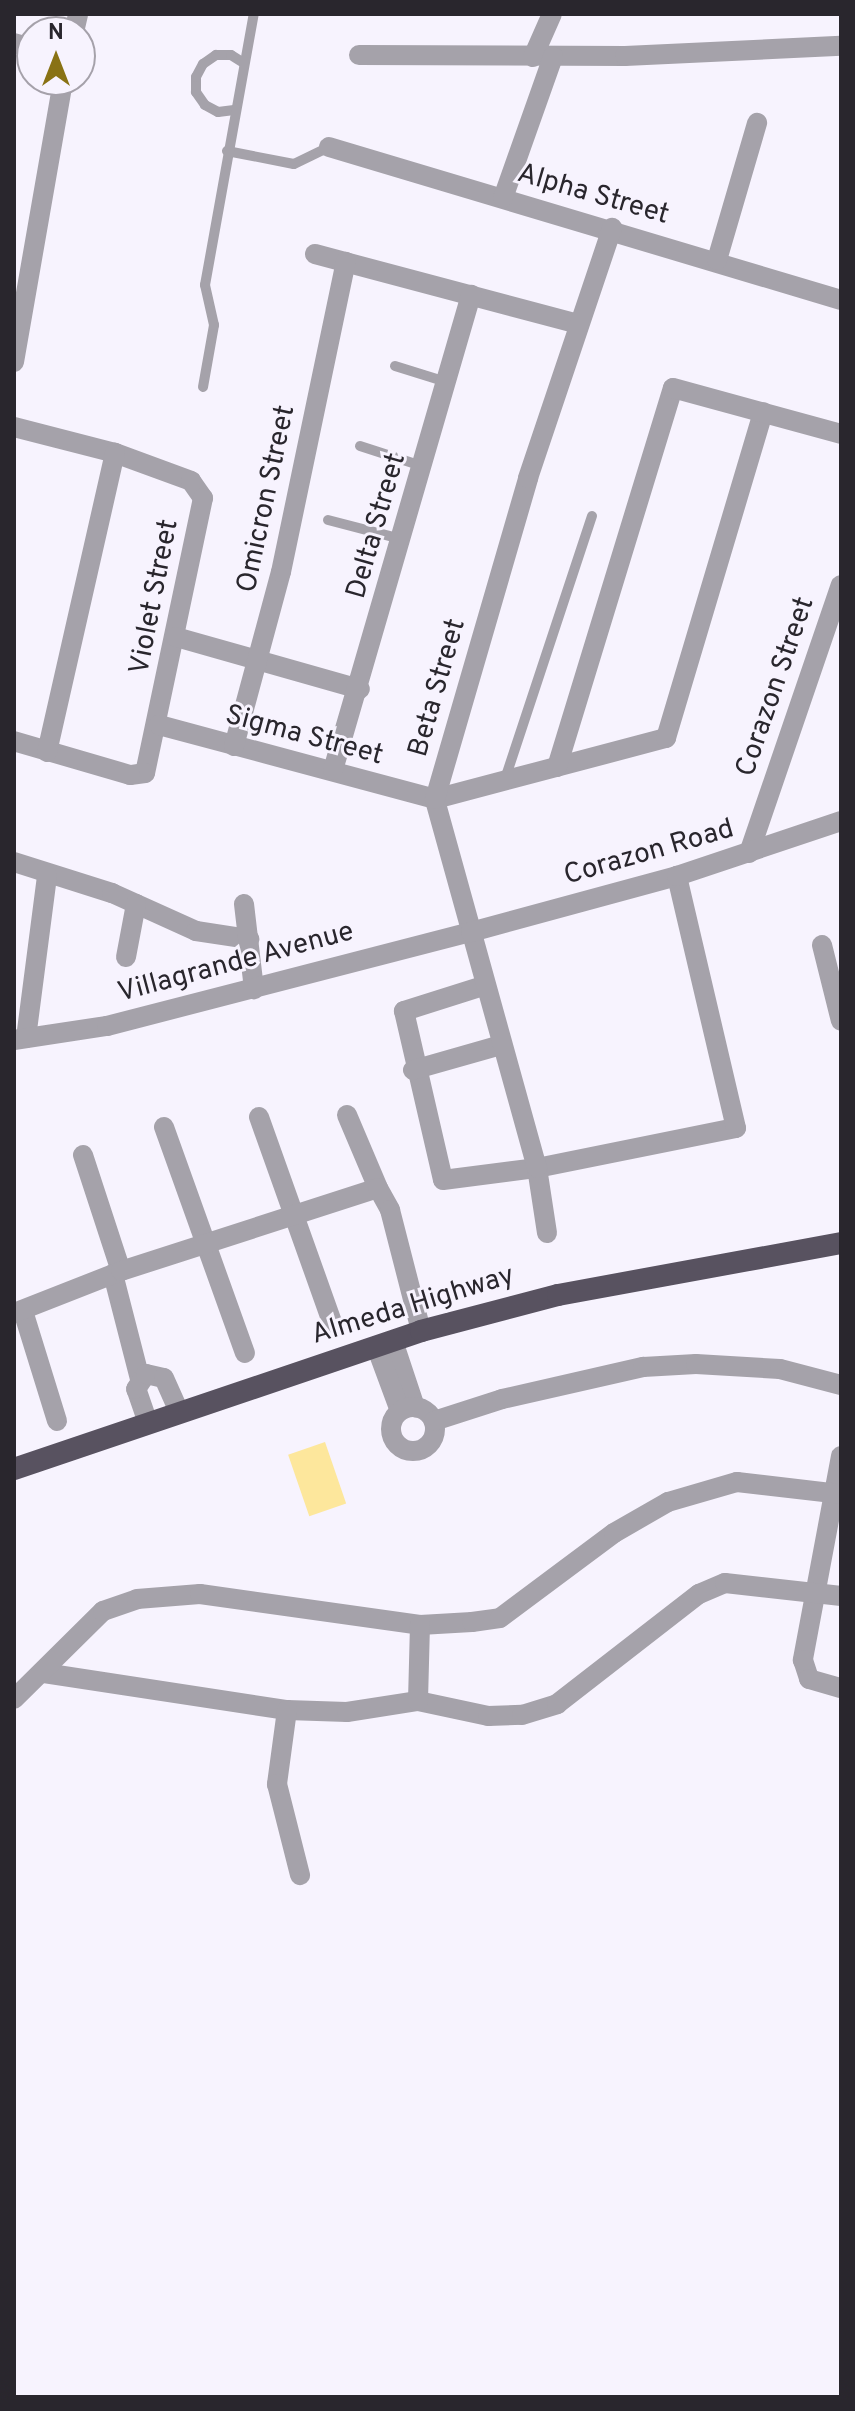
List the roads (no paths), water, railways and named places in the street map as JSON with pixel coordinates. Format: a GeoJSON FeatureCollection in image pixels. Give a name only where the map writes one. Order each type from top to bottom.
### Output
{"type":"FeatureCollection","features":[{"type":"Feature","properties":{"kind":"highway","name":"Almeda Highway"},"geometry":{"type":"LineString","coordinates":[[14,1469],[179,1411],[388,1354],[421,1331],[558,1295],[841,1243]]}},
{"type":"Feature","properties":{"kind":"street"},"geometry":{"type":"LineString","coordinates":[[503,198],[552,14]]}},
{"type":"Feature","properties":{"kind":"street"},"geometry":{"type":"LineString","coordinates":[[359,55],[543,57],[841,46]]}},
{"type":"Feature","properties":{"kind":"street"},"geometry":{"type":"LineString","coordinates":[[14,362],[60,96]]}},
{"type":"Feature","properties":{"kind":"street"},"geometry":{"type":"LineString","coordinates":[[717,260],[757,123]]}},
{"type":"Feature","properties":{"kind":"street","name":"Alpha Street"},"geometry":{"type":"LineString","coordinates":[[329,147],[612,228],[841,300]]}},
{"type":"Feature","properties":{"kind":"street","name":"Beta Street"},"geometry":{"type":"LineString","coordinates":[[547,1233],[537,1168],[483,986],[435,799],[528,478],[612,228]]}},
{"type":"Feature","properties":{"kind":"street"},"geometry":{"type":"LineString","coordinates":[[315,254],[579,324]]}},
{"type":"Feature","properties":{"kind":"street","name":"Omicron Street"},"geometry":{"type":"LineString","coordinates":[[234,746],[281,572],[346,262]]}},
{"type":"Feature","properties":{"kind":"street","name":"Delta Street"},"geometry":{"type":"LineString","coordinates":[[333,770],[360,689],[471,295]]}},
{"type":"Feature","properties":{"kind":"street"},"geometry":{"type":"LineString","coordinates":[[557,767],[673,388],[841,434]]}},
{"type":"Feature","properties":{"kind":"street"},"geometry":{"type":"LineString","coordinates":[[435,799],[666,738],[763,412]]}},
{"type":"Feature","properties":{"kind":"street","name":"Violet Street"},"geometry":{"type":"LineString","coordinates":[[14,427],[115,453],[191,481],[203,498],[159,725],[145,773],[130,775],[14,741]]}},
{"type":"Feature","properties":{"kind":"street"},"geometry":{"type":"LineString","coordinates":[[47,752],[115,453]]}},
{"type":"Feature","properties":{"kind":"street","name":"Corazon Street"},"geometry":{"type":"LineString","coordinates":[[749,853],[841,585]]}},
{"type":"Feature","properties":{"kind":"street"},"geometry":{"type":"LineString","coordinates":[[176,637],[360,689]]}},
{"type":"Feature","properties":{"kind":"street","name":"Sigma Street"},"geometry":{"type":"LineString","coordinates":[[159,725],[435,799]]}},
{"type":"Feature","properties":{"kind":"street","name":"Corazon Road"},"geometry":{"type":"LineString","coordinates":[[471,932],[677,876],[841,821]]}},
{"type":"Feature","properties":{"kind":"street"},"geometry":{"type":"LineString","coordinates":[[14,862],[47,876],[136,904],[196,931],[249,939]]}},
{"type":"Feature","properties":{"kind":"street"},"geometry":{"type":"LineString","coordinates":[[20,1039],[47,876]]}},
{"type":"Feature","properties":{"kind":"street"},"geometry":{"type":"LineString","coordinates":[[483,986],[404,1011],[413,1070],[443,1180],[537,1168],[736,1128],[677,876]]}},
{"type":"Feature","properties":{"kind":"street"},"geometry":{"type":"LineString","coordinates":[[126,957],[136,904]]}},
{"type":"Feature","properties":{"kind":"street"},"geometry":{"type":"LineString","coordinates":[[244,904],[254,989]]}},
{"type":"Feature","properties":{"kind":"street","name":"Villagrande Avenue"},"geometry":{"type":"LineString","coordinates":[[20,1039],[95,1028],[471,932]]}},
{"type":"Feature","properties":{"kind":"street"},"geometry":{"type":"LineString","coordinates":[[822,945],[836,977],[841,1021]]}},
{"type":"Feature","properties":{"kind":"street"},"geometry":{"type":"LineString","coordinates":[[413,1070],[501,1045]]}},
{"type":"Feature","properties":{"kind":"street"},"geometry":{"type":"LineString","coordinates":[[347,1115],[390,1210],[421,1331]]}},
{"type":"Feature","properties":{"kind":"street"},"geometry":{"type":"LineString","coordinates":[[259,1117],[291,1217],[334,1328]]}},
{"type":"Feature","properties":{"kind":"street"},"geometry":{"type":"LineString","coordinates":[[164,1127],[245,1353]]}},
{"type":"Feature","properties":{"kind":"street"},"geometry":{"type":"LineString","coordinates":[[83,1155],[136,1351],[147,1357],[147,1376],[137,1393],[148,1423]]}},
{"type":"Feature","properties":{"kind":"street"},"geometry":{"type":"LineString","coordinates":[[57,1421],[18,1312],[117,1272],[205,1248],[378,1188]]}},
{"type":"Feature","properties":{"kind":"street"},"geometry":{"type":"LineString","coordinates":[[388,1354],[408,1409],[434,1421],[516,1396],[643,1367],[696,1364],[780,1369],[841,1385]]}},
{"type":"Feature","properties":{"kind":"street"},"geometry":{"type":"LineString","coordinates":[[147,1376],[167,1382],[179,1411]]}},
{"type":"Feature","properties":{"kind":"street"},"geometry":{"type":"LineString","coordinates":[[408,1409],[391,1433],[407,1451],[430,1444],[434,1421]]}},
{"type":"Feature","properties":{"kind":"street"},"geometry":{"type":"LineString","coordinates":[[841,1456],[838,1493],[803,1660],[809,1679],[841,1688]]}},
{"type":"Feature","properties":{"kind":"street"},"geometry":{"type":"LineString","coordinates":[[14,1699],[44,1673],[103,1611],[137,1599],[200,1594],[420,1625],[500,1618],[614,1533],[668,1502],[737,1482],[838,1493]]}},
{"type":"Feature","properties":{"kind":"street"},"geometry":{"type":"LineString","coordinates":[[44,1673],[287,1710],[347,1712],[418,1701],[488,1716],[522,1715],[557,1704],[712,1589],[749,1583],[841,1596]]}},
{"type":"Feature","properties":{"kind":"street"},"geometry":{"type":"LineString","coordinates":[[418,1701],[420,1625]]}},
{"type":"Feature","properties":{"kind":"street"},"geometry":{"type":"LineString","coordinates":[[287,1710],[277,1784],[300,1875]]}},
{"type":"Feature","properties":{"kind":"lane"},"geometry":{"type":"LineString","coordinates":[[203,387],[214,325],[205,285],[234,110],[254,14]]}},
{"type":"Feature","properties":{"kind":"lane"},"geometry":{"type":"LineString","coordinates":[[234,110],[218,112],[205,105],[196,92],[196,77],[216,55],[231,55],[244,63]]}},
{"type":"Feature","properties":{"kind":"lane"},"geometry":{"type":"LineString","coordinates":[[227,151],[294,164],[329,147]]}},
{"type":"Feature","properties":{"kind":"lane"},"geometry":{"type":"LineString","coordinates":[[395,366],[446,382]]}},
{"type":"Feature","properties":{"kind":"lane"},"geometry":{"type":"LineString","coordinates":[[360,446],[422,466]]}},
{"type":"Feature","properties":{"kind":"lane"},"geometry":{"type":"LineString","coordinates":[[505,781],[592,516]]}},
{"type":"Feature","properties":{"kind":"lane"},"geometry":{"type":"LineString","coordinates":[[328,520],[403,540]]}}]}
